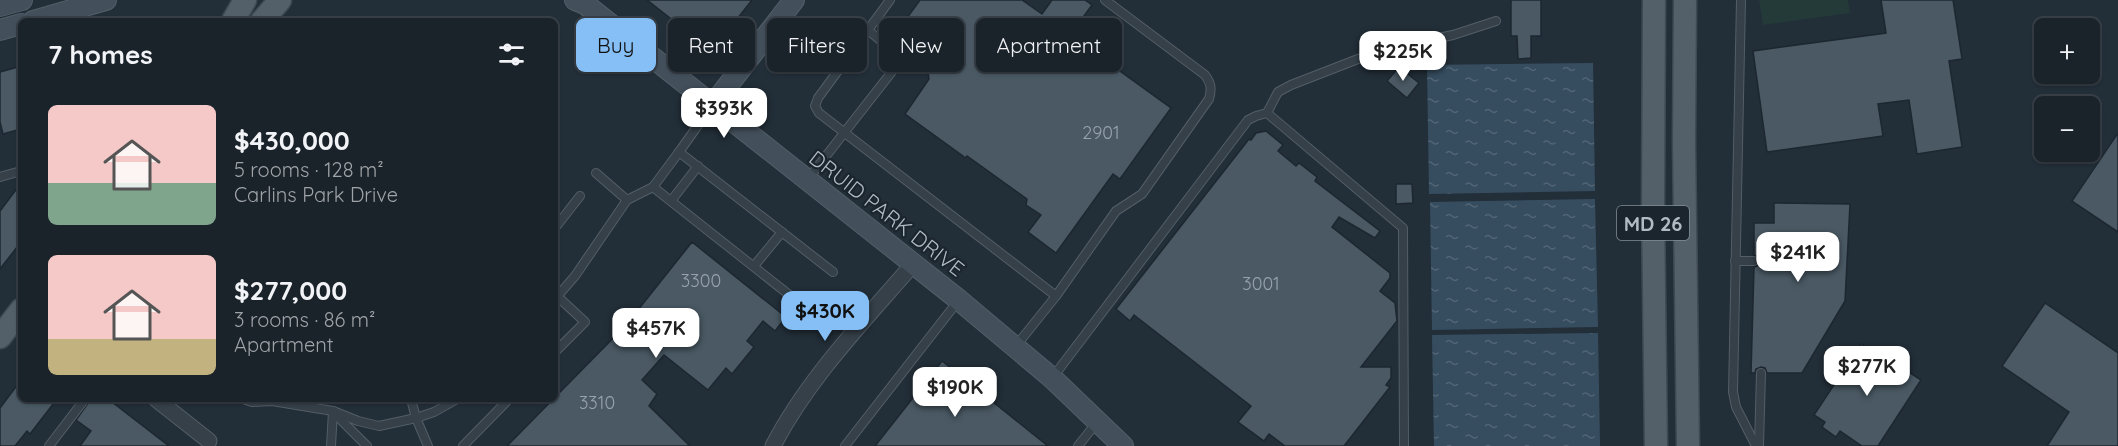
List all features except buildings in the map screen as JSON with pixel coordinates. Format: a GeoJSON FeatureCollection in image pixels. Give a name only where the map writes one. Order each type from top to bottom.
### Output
{"type":"FeatureCollection","features":[{"type":"Feature","properties":{"kind":"main road"},"geometry":{"type":"LineString","coordinates":[[0,6],[22,0]]}},
{"type":"Feature","properties":{"kind":"main road"},"geometry":{"type":"LineString","coordinates":[[43,18],[106,0]]}},
{"type":"Feature","properties":{"kind":"main road"},"geometry":{"type":"LineString","coordinates":[[235,18],[245,0]]}},
{"type":"Feature","properties":{"kind":"main road"},"geometry":{"type":"LineString","coordinates":[[265,18],[280,0]]}},
{"type":"Feature","properties":{"kind":"main road"},"geometry":{"type":"LineString","coordinates":[[712,106],[794,0]]}},
{"type":"Feature","properties":{"kind":"main road","name":"MD 26"},"geometry":{"type":"LineString","coordinates":[[1654,0],[1653,224],[1656,446]]}},
{"type":"Feature","properties":{"kind":"main road","name":"MD 26"},"geometry":{"type":"LineString","coordinates":[[1685,0],[1684,142],[1688,446]]}},
{"type":"Feature","properties":{"kind":"main road","name":"DRUID PARK DRIVE"},"geometry":{"type":"LineString","coordinates":[[581,1],[914,263],[1052,378],[1123,446]]}},
{"type":"Feature","properties":{"kind":"main road"},"geometry":{"type":"LineString","coordinates":[[0,30],[18,25]]}},
{"type":"Feature","properties":{"kind":"main road"},"geometry":{"type":"LineString","coordinates":[[0,338],[18,314]]}},
{"type":"Feature","properties":{"kind":"street"},"geometry":{"type":"LineString","coordinates":[[773,446],[794,408],[823,370],[914,263]]}},
{"type":"Feature","properties":{"kind":"street"},"geometry":{"type":"LineString","coordinates":[[160,402],[210,443]]}},
{"type":"Feature","properties":{"kind":"lane"},"geometry":{"type":"LineString","coordinates":[[890,0],[818,98],[815,106],[819,113],[1056,296]]}},
{"type":"Feature","properties":{"kind":"lane"},"geometry":{"type":"LineString","coordinates":[[1016,347],[1056,296],[1116,211],[1142,194],[1209,99],[1212,90],[1205,75],[1105,0]]}},
{"type":"Feature","properties":{"kind":"lane"},"geometry":{"type":"LineString","coordinates":[[1741,0],[1733,392],[1736,407],[1758,446]]}},
{"type":"Feature","properties":{"kind":"lane"},"geometry":{"type":"LineString","coordinates":[[1052,378],[1248,120],[1267,113],[1278,92],[1358,59],[1394,47],[1453,35],[1496,21]]}},
{"type":"Feature","properties":{"kind":"lane"},"geometry":{"type":"LineString","coordinates":[[807,180],[894,69],[893,51],[868,30]]}},
{"type":"Feature","properties":{"kind":"lane"},"geometry":{"type":"LineString","coordinates":[[558,296],[575,276],[627,200],[653,187],[712,106]]}},
{"type":"Feature","properties":{"kind":"lane"},"geometry":{"type":"LineString","coordinates":[[1267,113],[1402,228],[1404,446]]}},
{"type":"Feature","properties":{"kind":"lane"},"geometry":{"type":"LineString","coordinates":[[679,152],[832,272]]}},
{"type":"Feature","properties":{"kind":"lane"},"geometry":{"type":"LineString","coordinates":[[671,201],[698,166]]}},
{"type":"Feature","properties":{"kind":"lane"},"geometry":{"type":"LineString","coordinates":[[0,177],[18,172]]}},
{"type":"Feature","properties":{"kind":"lane"},"geometry":{"type":"LineString","coordinates":[[596,173],[627,200]]}},
{"type":"Feature","properties":{"kind":"lane"},"geometry":{"type":"LineString","coordinates":[[653,187],[816,315]]}},
{"type":"Feature","properties":{"kind":"lane"},"geometry":{"type":"LineString","coordinates":[[558,224],[580,196]]}},
{"type":"Feature","properties":{"kind":"lane"},"geometry":{"type":"LineString","coordinates":[[754,266],[782,232]]}},
{"type":"Feature","properties":{"kind":"lane"},"geometry":{"type":"LineString","coordinates":[[1735,261],[1754,261]]}},
{"type":"Feature","properties":{"kind":"lane"},"geometry":{"type":"LineString","coordinates":[[558,300],[585,322],[558,349]]}},
{"type":"Feature","properties":{"kind":"lane"},"geometry":{"type":"LineString","coordinates":[[844,446],[959,300]]}},
{"type":"Feature","properties":{"kind":"lane"},"geometry":{"type":"LineString","coordinates":[[1758,446],[1761,373]]}},
{"type":"Feature","properties":{"kind":"lane"},"geometry":{"type":"LineString","coordinates":[[52,445],[83,402]]}},
{"type":"Feature","properties":{"kind":"lane"},"geometry":{"type":"LineString","coordinates":[[278,402],[333,411],[379,426],[416,418],[434,412],[452,402]]}},
{"type":"Feature","properties":{"kind":"lane"},"geometry":{"type":"LineString","coordinates":[[412,402],[428,446]]}},
{"type":"Feature","properties":{"kind":"lane"},"geometry":{"type":"LineString","coordinates":[[463,446],[506,402]]}},
{"type":"Feature","properties":{"kind":"lane"},"geometry":{"type":"LineString","coordinates":[[331,446],[333,411]]}},
{"type":"Feature","properties":{"kind":"lane"},"geometry":{"type":"LineString","coordinates":[[333,411],[367,446]]}},
{"type":"Feature","properties":{"kind":"lane"},"geometry":{"type":"LineString","coordinates":[[1078,446],[1098,421]]}},
{"type":"Feature","properties":{"kind":"green space"},"geometry":{"type":"Polygon","coordinates":[[[1759,0],[1848,0],[1850,13],[1763,25],[1759,0]]]}},
{"type":"Feature","properties":{"kind":"water"},"geometry":{"type":"Polygon","coordinates":[[[1593,63],[1595,191],[1429,194],[1427,65],[1593,63]]]}},
{"type":"Feature","properties":{"kind":"water"},"geometry":{"type":"Polygon","coordinates":[[[1595,199],[1598,327],[1432,330],[1430,202],[1595,199]]]}},
{"type":"Feature","properties":{"kind":"water"},"geometry":{"type":"Polygon","coordinates":[[[1598,333],[1600,446],[1434,446],[1432,335],[1598,333]]]}}]}
